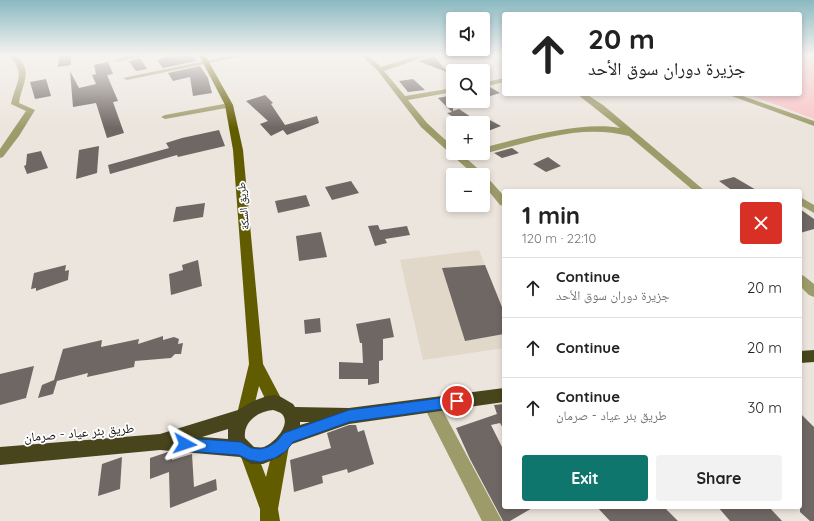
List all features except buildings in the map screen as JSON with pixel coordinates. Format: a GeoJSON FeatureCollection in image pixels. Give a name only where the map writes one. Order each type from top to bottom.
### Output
{"type":"FeatureCollection","features":[{"type":"Feature","properties":{"kind":"highway"},"geometry":{"type":"LineString","coordinates":[[802,357],[814,356]]}},
{"type":"Feature","properties":{"kind":"highway"},"geometry":{"type":"LineString","coordinates":[[291,415],[312,414],[349,416],[502,395]]}},
{"type":"Feature","properties":{"kind":"highway"},"geometry":{"type":"LineString","coordinates":[[160,442],[243,415],[261,403],[275,402],[282,404],[291,415],[293,426],[285,442]]}},
{"type":"Feature","properties":{"kind":"highway"},"geometry":{"type":"LineString","coordinates":[[243,415],[236,432],[237,441],[245,451]]}},
{"type":"Feature","properties":{"kind":"highway"},"geometry":{"type":"LineString","coordinates":[[160,442],[245,451],[260,456],[271,453],[285,442],[349,416]]}},
{"type":"Feature","properties":{"kind":"highway","name":"طريق بئر عياد - صرمان"},"geometry":{"type":"LineString","coordinates":[[0,456],[160,442]]}},
{"type":"Feature","properties":{"kind":"main road","name":"طريق السكة"},"geometry":{"type":"LineString","coordinates":[[215,79],[228,105],[238,150],[256,364],[243,415]]}},
{"type":"Feature","properties":{"kind":"main road","name":"طريق السكة"},"geometry":{"type":"LineString","coordinates":[[256,364],[275,402]]}},
{"type":"Feature","properties":{"kind":"main road"},"geometry":{"type":"LineString","coordinates":[[270,515],[285,442]]}},
{"type":"Feature","properties":{"kind":"main road"},"geometry":{"type":"LineString","coordinates":[[245,451],[270,515]]}},
{"type":"Feature","properties":{"kind":"street"},"geometry":{"type":"LineString","coordinates":[[0,155],[15,136],[31,110],[15,104],[18,88],[23,79]]}},
{"type":"Feature","properties":{"kind":"street"},"geometry":{"type":"LineString","coordinates":[[388,79],[424,124],[446,145]]}},
{"type":"Feature","properties":{"kind":"street"},"geometry":{"type":"LineString","coordinates":[[490,83],[502,80]]}},
{"type":"Feature","properties":{"kind":"street"},"geometry":{"type":"LineString","coordinates":[[404,99],[446,91]]}},
{"type":"Feature","properties":{"kind":"street"},"geometry":{"type":"LineString","coordinates":[[584,96],[600,107],[698,189]]}},
{"type":"Feature","properties":{"kind":"street"},"geometry":{"type":"LineString","coordinates":[[736,96],[814,124]]}},
{"type":"Feature","properties":{"kind":"street"},"geometry":{"type":"LineString","coordinates":[[165,117],[228,105]]}},
{"type":"Feature","properties":{"kind":"street"},"geometry":{"type":"LineString","coordinates":[[490,149],[521,140],[590,127],[612,128],[632,134]]}},
{"type":"Feature","properties":{"kind":"street"},"geometry":{"type":"LineString","coordinates":[[463,160],[472,168]]}},
{"type":"Feature","properties":{"kind":"street"},"geometry":{"type":"LineString","coordinates":[[490,186],[502,201]]}},
{"type":"Feature","properties":{"kind":"street"},"geometry":{"type":"LineString","coordinates":[[802,201],[814,210]]}},
{"type":"Feature","properties":{"kind":"street"},"geometry":{"type":"LineString","coordinates":[[802,281],[814,292]]}},
{"type":"Feature","properties":{"kind":"street"},"geometry":{"type":"LineString","coordinates":[[431,405],[458,459],[492,521]]}},
{"type":"Feature","properties":{"kind":"shaded area"},"geometry":{"type":"Polygon","coordinates":[[[802,79],[814,79],[814,119],[753,96],[802,96],[802,79]]]}},
{"type":"Feature","properties":{"kind":"shaded area"},"geometry":{"type":"Polygon","coordinates":[[[479,250],[502,307],[502,348],[423,360],[400,260],[479,250]]]}},
{"type":"Feature","properties":{"kind":"route"},"geometry":{"type":"LineString","coordinates":[[185,444],[241,449],[249,454],[260,456],[271,453],[281,446],[289,437],[349,416],[457,401]]}}]}
